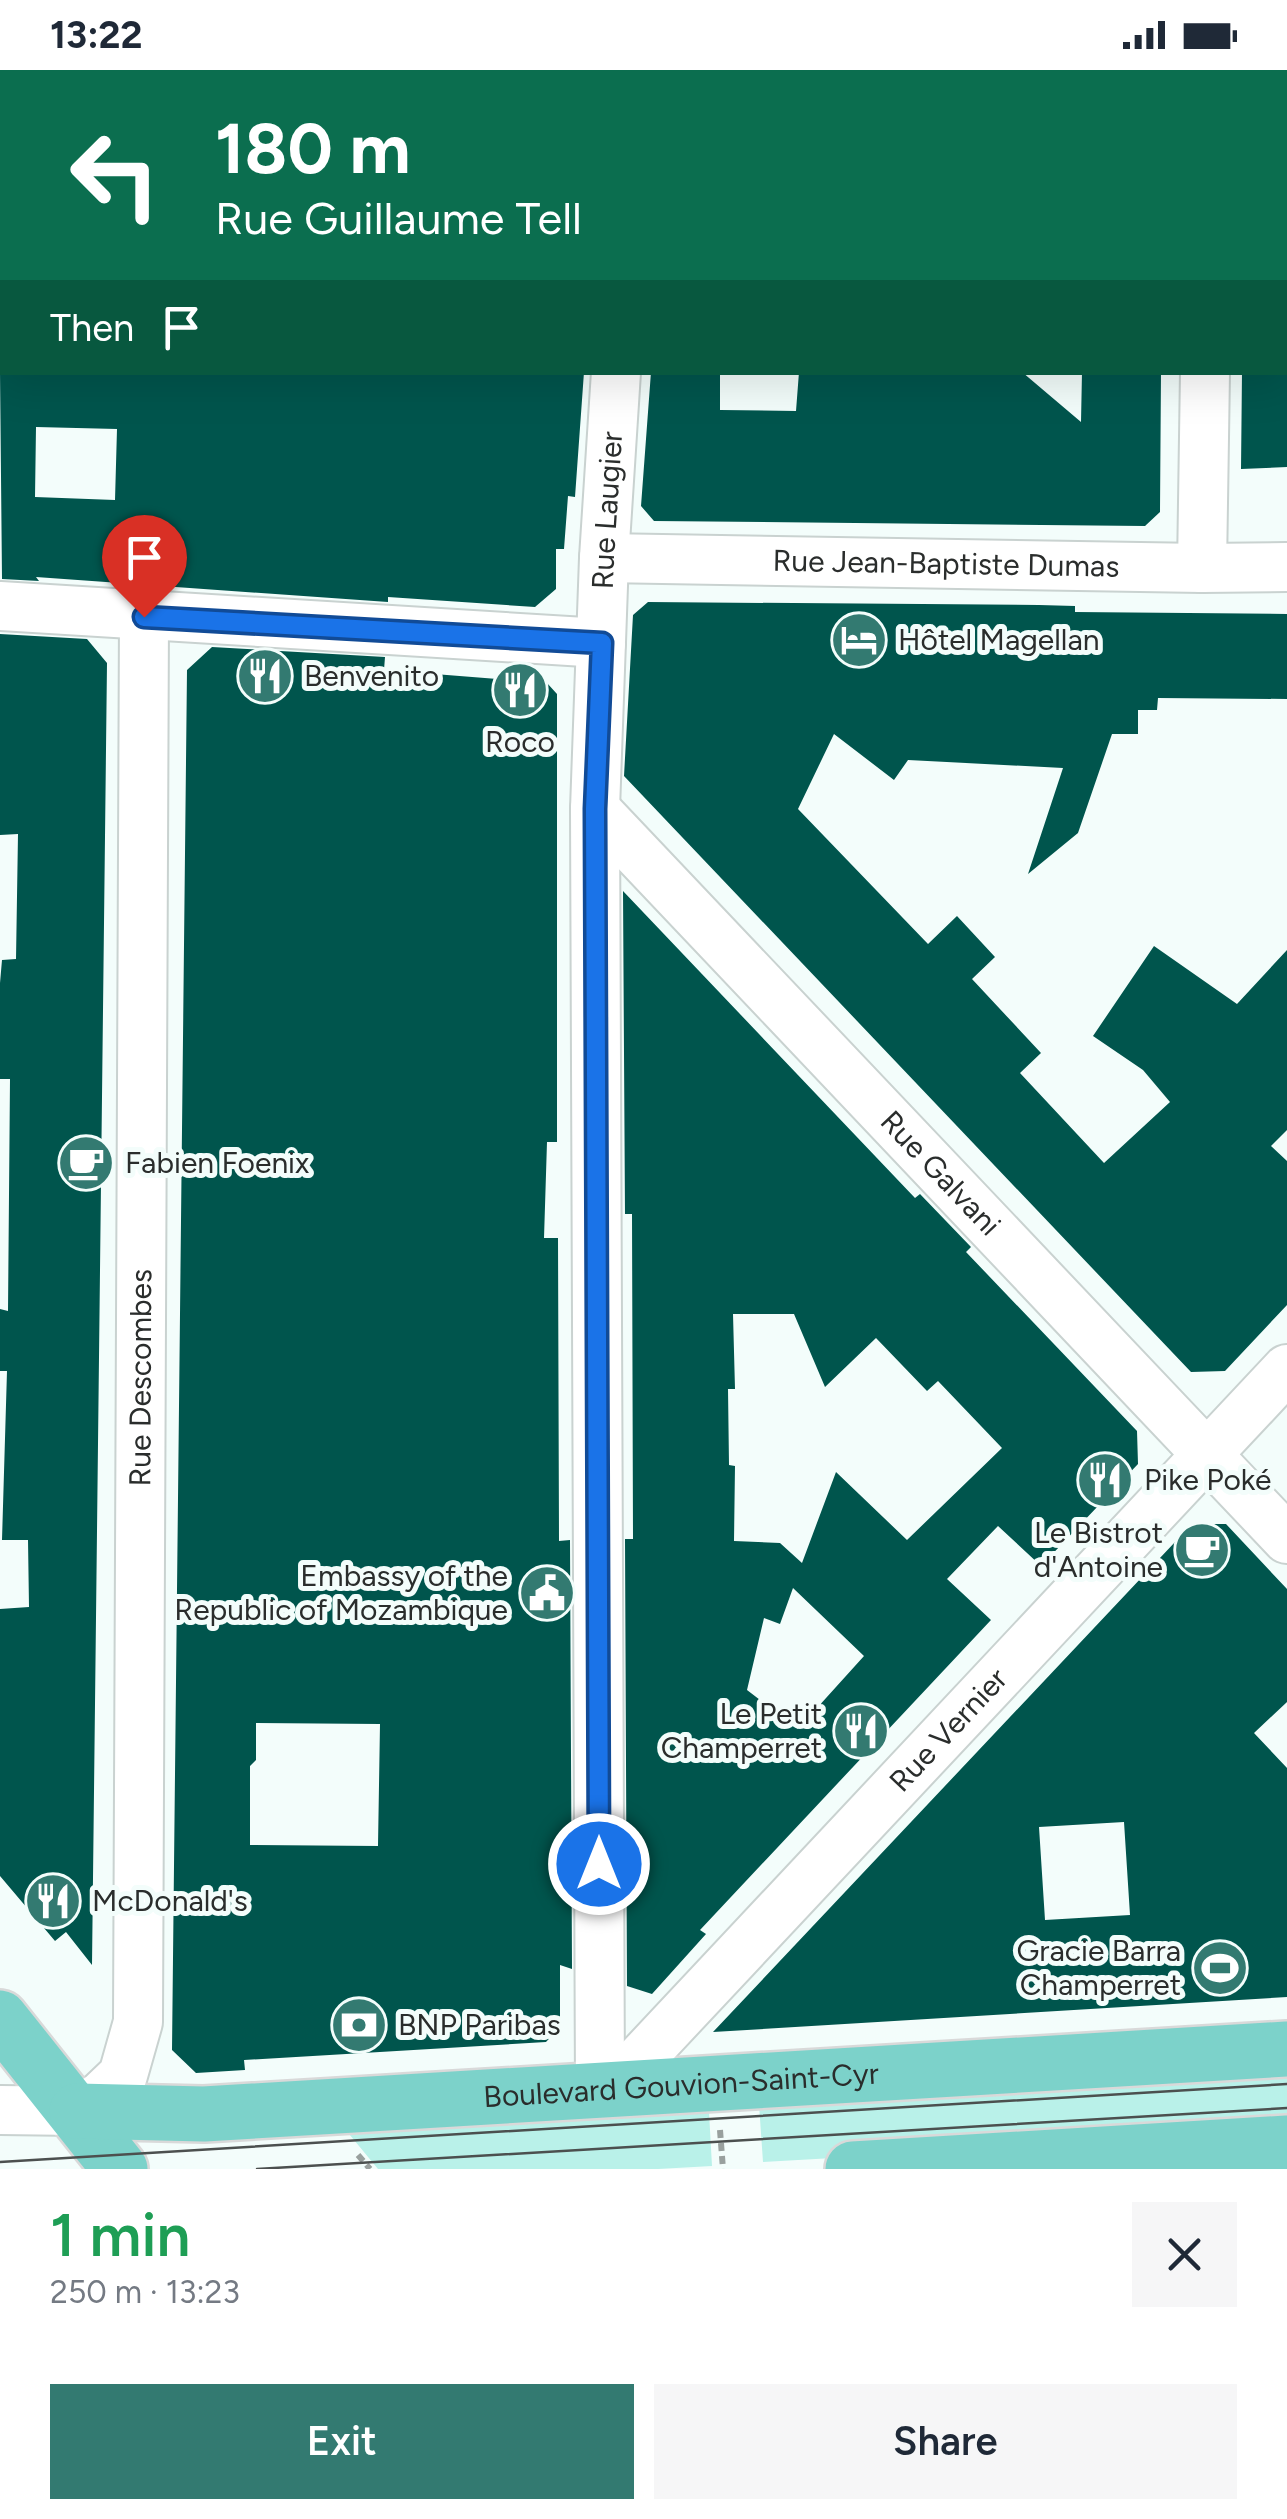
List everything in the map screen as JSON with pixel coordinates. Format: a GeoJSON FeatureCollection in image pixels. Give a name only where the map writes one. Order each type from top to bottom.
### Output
{"type":"FeatureCollection","features":[{"type":"Feature","properties":{"kind":"main road"},"geometry":{"type":"LineString","coordinates":[[7,2036],[77,2111],[120,2169]]}},
{"type":"Feature","properties":{"kind":"main road","name":"Boulevard Gouvion-Saint-Cyr"},"geometry":{"type":"LineString","coordinates":[[77,2111],[204,2114],[1287,2049]]}},
{"type":"Feature","properties":{"kind":"main road"},"geometry":{"type":"LineString","coordinates":[[853,2169],[1287,2144]]}},
{"type":"Feature","properties":{"kind":"street","name":"Rue Laugier"},"geometry":{"type":"LineString","coordinates":[[606,2089],[595,809],[604,558],[616,375]]}},
{"type":"Feature","properties":{"kind":"street"},"geometry":{"type":"LineString","coordinates":[[1202,568],[1205,375]]}},
{"type":"Feature","properties":{"kind":"street","name":"Rue Jean-Baptiste Dumas"},"geometry":{"type":"LineString","coordinates":[[604,558],[1287,566]]}},
{"type":"Feature","properties":{"kind":"street"},"geometry":{"type":"LineString","coordinates":[[0,606],[602,643]]}},
{"type":"Feature","properties":{"kind":"street","name":"Rue Descombes"},"geometry":{"type":"LineString","coordinates":[[77,2111],[124,2076],[138,2022],[144,617]]}},
{"type":"Feature","properties":{"kind":"street","name":"Rue Galvani"},"geometry":{"type":"LineString","coordinates":[[595,809],[1287,1539]]}},
{"type":"Feature","properties":{"kind":"street","name":"Rue Vernier"},"geometry":{"type":"LineString","coordinates":[[606,2089],[1287,1369]]}},
{"type":"Feature","properties":{"kind":"street"},"geometry":{"type":"LineString","coordinates":[[0,2110],[77,2111]]}},
{"type":"Feature","properties":{"kind":"shaded area"},"geometry":{"type":"Polygon","coordinates":[[[1287,2060],[1287,2132],[763,2162],[758,2090],[1287,2060]]]}},
{"type":"Feature","properties":{"kind":"shaded area"},"geometry":{"type":"Polygon","coordinates":[[[708,2094],[712,2166],[378,2169],[335,2117],[708,2094]]]}},
{"type":"Feature","properties":{"kind":"building"},"geometry":{"type":"Polygon","coordinates":[[[0,375],[584,375],[575,497],[568,496],[564,549],[556,549],[556,589],[535,607],[388,597],[388,602],[36,577],[39,581],[2,579],[0,375]],[[36,427],[35,497],[115,500],[117,429],[36,427]]]}},
{"type":"Feature","properties":{"kind":"building"},"geometry":{"type":"Polygon","coordinates":[[[651,375],[720,375],[720,410],[796,411],[799,375],[1026,375],[1081,422],[1082,375],[1161,375],[1160,512],[1145,526],[654,521],[641,506],[651,375]]]}},
{"type":"Feature","properties":{"kind":"building"},"geometry":{"type":"Polygon","coordinates":[[[1242,375],[1287,375],[1287,467],[1241,469],[1242,375]]]}},
{"type":"Feature","properties":{"kind":"building"},"geometry":{"type":"Polygon","coordinates":[[[648,602],[1039,605],[1075,606],[1075,612],[1287,614],[1287,699],[1158,698],[1157,710],[1138,710],[1138,734],[1112,734],[1078,833],[1028,874],[1063,768],[908,760],[894,780],[834,734],[798,809],[928,944],[957,916],[995,957],[972,979],[1041,1053],[1020,1073],[1104,1163],[1170,1102],[1143,1070],[1093,1036],[1154,946],[1237,1004],[1287,950],[1287,1130],[1271,1146],[1287,1161],[1287,1305],[1225,1371],[1191,1372],[624,776],[633,615],[648,602]]]}},
{"type":"Feature","properties":{"kind":"building"},"geometry":{"type":"Polygon","coordinates":[[[0,634],[87,639],[107,663],[92,1965],[66,1932],[55,1941],[0,1876],[0,1609],[29,1607],[28,1540],[2,1540],[7,1371],[0,1371],[0,1309],[8,1311],[10,1079],[0,1079],[0,983],[2,960],[16,959],[18,834],[0,835],[0,634]]]}},
{"type":"Feature","properties":{"kind":"building"},"geometry":{"type":"Polygon","coordinates":[[[212,647],[385,657],[384,670],[547,683],[557,694],[557,1142],[547,1142],[544,1238],[558,1238],[559,1541],[570,1540],[572,1969],[560,1965],[560,2027],[546,2042],[244,2060],[245,2070],[196,2073],[172,2050],[187,670],[212,647]],[[256,1723],[256,1760],[250,1766],[250,1845],[378,1846],[380,1724],[256,1723]]]}},
{"type":"Feature","properties":{"kind":"building"},"geometry":{"type":"Polygon","coordinates":[[[623,891],[915,1198],[920,1194],[971,1247],[966,1252],[1137,1431],[1138,1464],[1041,1566],[998,1526],[947,1579],[991,1620],[700,1930],[706,1934],[652,1994],[627,1986],[625,1539],[633,1539],[632,1214],[625,1214],[623,891]],[[733,1314],[735,1389],[728,1389],[729,1465],[735,1466],[734,1541],[780,1543],[802,1563],[836,1472],[907,1540],[1002,1448],[938,1381],[927,1391],[876,1338],[825,1387],[794,1314],[733,1314]],[[793,1588],[780,1624],[764,1618],[747,1690],[798,1729],[864,1656],[793,1588]]]}},
{"type":"Feature","properties":{"kind":"building"},"geometry":{"type":"Polygon","coordinates":[[[1192,1524],[1226,1524],[1287,1589],[1287,1702],[1254,1733],[1287,1768],[1287,1997],[713,2032],[1192,1524]],[[1124,1822],[1039,1827],[1045,1920],[1130,1915],[1124,1822]]]}},
{"type":"Feature","properties":{"kind":"tram line"},"geometry":{"type":"LineString","coordinates":[[0,2162],[1287,2084]]}},
{"type":"Feature","properties":{"kind":"tram line"},"geometry":{"type":"LineString","coordinates":[[257,2169],[1287,2108]]}},
{"type":"Feature","properties":{"kind":"place","name":"Hôtel Magellan"},"geometry":{"type":"Point","coordinates":[859,640]}},
{"type":"Feature","properties":{"kind":"place","name":"Benvenito"},"geometry":{"type":"Point","coordinates":[265,676]}},
{"type":"Feature","properties":{"kind":"place","name":"Roco"},"geometry":{"type":"Point","coordinates":[520,690]}},
{"type":"Feature","properties":{"kind":"place","name":"Fabien Foenix"},"geometry":{"type":"Point","coordinates":[86,1163]}},
{"type":"Feature","properties":{"kind":"place","name":"Pike Poké"},"geometry":{"type":"Point","coordinates":[1105,1480]}},
{"type":"Feature","properties":{"kind":"place","name":"Le Bistrot d'Antoine"},"geometry":{"type":"Point","coordinates":[1202,1550]}},
{"type":"Feature","properties":{"kind":"place","name":"Embassy of the Republic of Mozambique"},"geometry":{"type":"Point","coordinates":[547,1593]}},
{"type":"Feature","properties":{"kind":"place","name":"Le Petit Champerret"},"geometry":{"type":"Point","coordinates":[861,1731]}},
{"type":"Feature","properties":{"kind":"place","name":"McDonald's"},"geometry":{"type":"Point","coordinates":[53,1901]}},
{"type":"Feature","properties":{"kind":"place","name":"Gracie Barra Champerret"},"geometry":{"type":"Point","coordinates":[1220,1968]}},
{"type":"Feature","properties":{"kind":"place","name":"BNP Paribas"},"geometry":{"type":"Point","coordinates":[359,2025]}},
{"type":"Feature","properties":{"kind":"route"},"geometry":{"type":"LineString","coordinates":[[144,617],[602,643],[595,809],[599,1864]]}}]}
